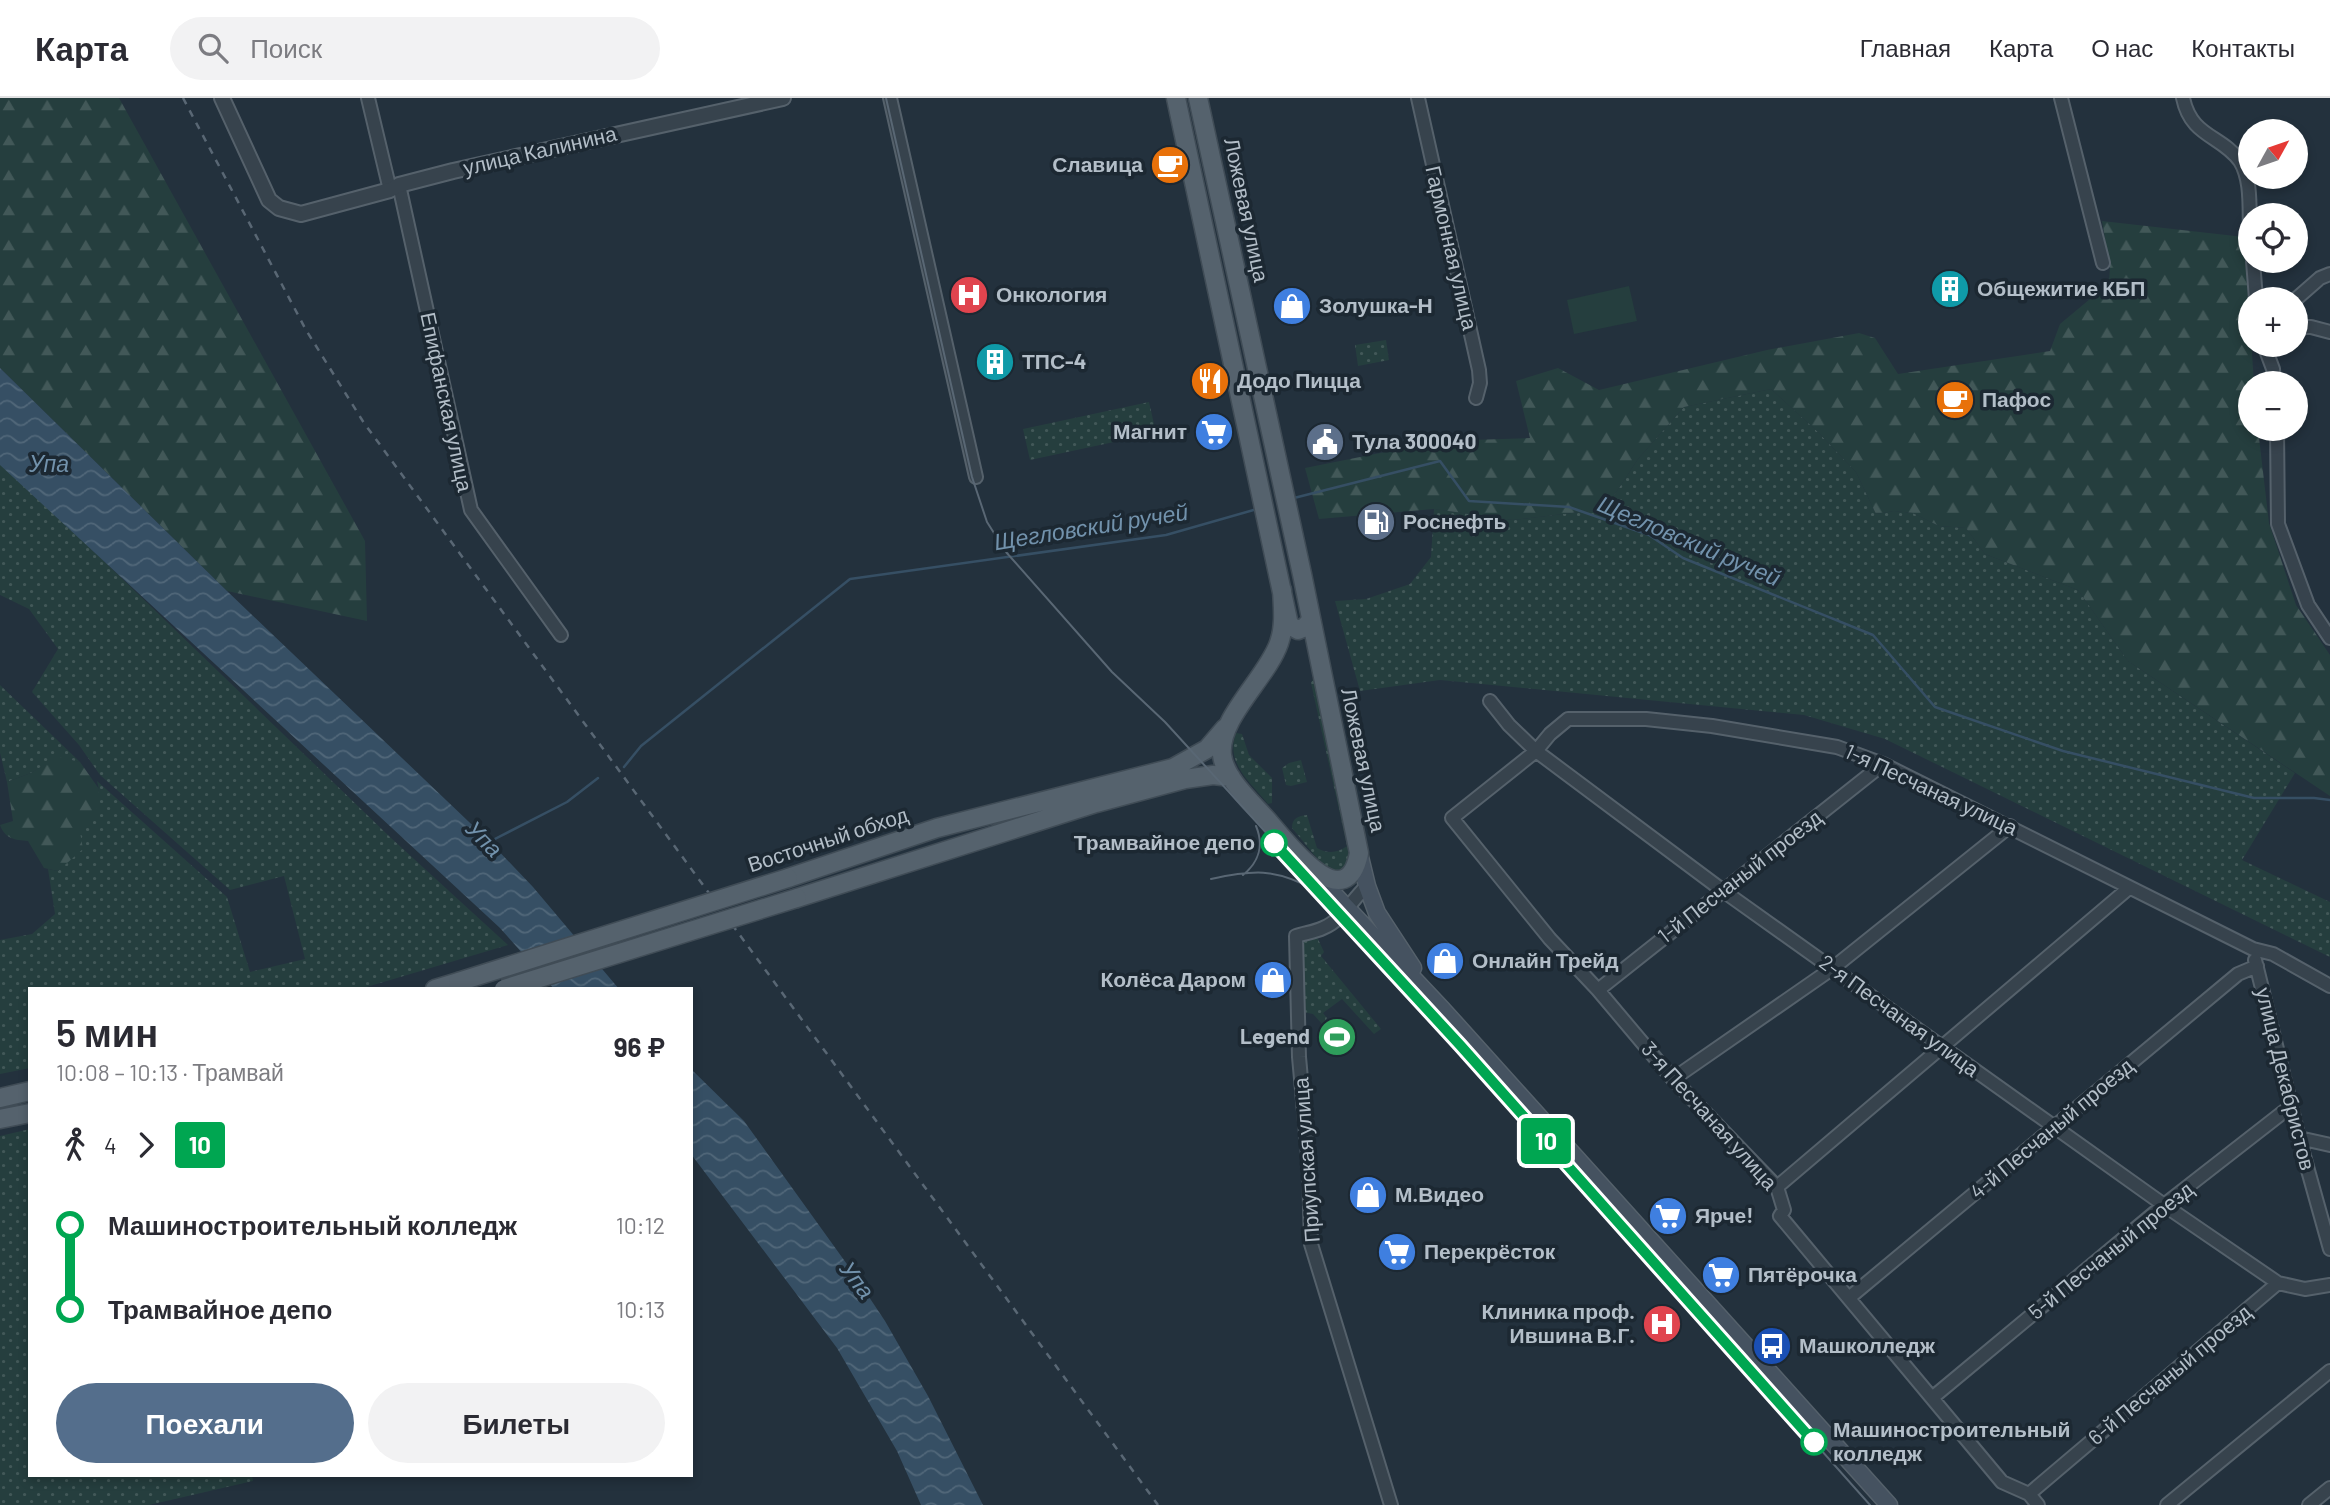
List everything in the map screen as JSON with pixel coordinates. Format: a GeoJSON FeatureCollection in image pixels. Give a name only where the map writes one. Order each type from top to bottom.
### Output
{"type":"FeatureCollection","features":[{"type":"Feature","properties":{"kind":"main road","name":"Ложевая улица"},"geometry":{"type":"LineString","coordinates":[[1176,98],[1289,625],[1298,630],[1311,620]]}},
{"type":"Feature","properties":{"kind":"main road","name":"Ложевая улица"},"geometry":{"type":"LineString","coordinates":[[1198,98],[1286,500],[1359,853],[1352,872],[1338,880],[1327,878],[1308,867],[1231,777],[1222,758],[1221,746],[1228,726],[1271,662],[1279,644],[1284,618],[1282,590]]}},
{"type":"Feature","properties":{"kind":"main road"},"geometry":{"type":"LineString","coordinates":[[1255,464],[1266,455],[1277,461]]}},
{"type":"Feature","properties":{"kind":"main road","name":"Восточный обход"},"geometry":{"type":"LineString","coordinates":[[442,987],[937,828],[1173,768],[1207,749],[1228,726]]}},
{"type":"Feature","properties":{"kind":"main road"},"geometry":{"type":"LineString","coordinates":[[510,987],[1096,803],[1185,779],[1213,775],[1231,777]]}},
{"type":"Feature","properties":{"kind":"main road"},"geometry":{"type":"LineString","coordinates":[[1359,853],[1377,913],[1443,1010]]}},
{"type":"Feature","properties":{"kind":"main road"},"geometry":{"type":"LineString","coordinates":[[1308,867],[1443,1010],[1889,1505]]}},
{"type":"Feature","properties":{"kind":"main road"},"geometry":{"type":"LineString","coordinates":[[0,1098],[28,1091]]}},
{"type":"Feature","properties":{"kind":"main road"},"geometry":{"type":"LineString","coordinates":[[0,1119],[28,1113]]}},
{"type":"Feature","properties":{"kind":"street","name":"улица Калинина"},"geometry":{"type":"LineString","coordinates":[[222,98],[269,200],[279,208],[301,214],[395,187],[651,125],[783,98]]}},
{"type":"Feature","properties":{"kind":"street","name":"Епифанская улица"},"geometry":{"type":"LineString","coordinates":[[368,98],[395,187],[471,510],[561,635]]}},
{"type":"Feature","properties":{"kind":"street"},"geometry":{"type":"LineString","coordinates":[[890,98],[976,477]]}},
{"type":"Feature","properties":{"kind":"street","name":"Гармонная улица"},"geometry":{"type":"LineString","coordinates":[[1418,98],[1479,370],[1480,383],[1476,398]]}},
{"type":"Feature","properties":{"kind":"street"},"geometry":{"type":"LineString","coordinates":[[2061,98],[2103,263]]}},
{"type":"Feature","properties":{"kind":"street"},"geometry":{"type":"LineString","coordinates":[[2183,98],[2185,111],[2192,122],[2240,162],[2248,185],[2249,203]]}},
{"type":"Feature","properties":{"kind":"street"},"geometry":{"type":"LineString","coordinates":[[2308,288],[2320,278],[2330,274]]}},
{"type":"Feature","properties":{"kind":"street"},"geometry":{"type":"LineString","coordinates":[[2308,327],[2330,332]]}},
{"type":"Feature","properties":{"kind":"street"},"geometry":{"type":"LineString","coordinates":[[2277,441],[2278,524],[2308,605],[2330,638]]}},
{"type":"Feature","properties":{"kind":"street","name":"2-я Песчаная улица"},"geometry":{"type":"LineString","coordinates":[[1490,701],[1536,751],[1722,890],[2164,1205],[2278,1283],[2305,1289],[2330,1285]]}},
{"type":"Feature","properties":{"kind":"street","name":"1-я Песчаная улица"},"geometry":{"type":"LineString","coordinates":[[1452,818],[1536,751],[1550,734],[1569,719],[1646,719],[1712,726],[1837,747],[1883,764],[2253,949],[2273,954],[2330,986]]}},
{"type":"Feature","properties":{"kind":"street","name":"1-й Песчаный проезд"},"geometry":{"type":"LineString","coordinates":[[1598,990],[1883,764]]}},
{"type":"Feature","properties":{"kind":"street","name":"3-я Песчаная улица"},"geometry":{"type":"LineString","coordinates":[[1452,818],[1550,938],[1673,1079],[1777,1187],[1784,1210],[1780,1216],[2002,1482],[2029,1494],[2038,1505]]}},
{"type":"Feature","properties":{"kind":"street"},"geometry":{"type":"LineString","coordinates":[[1673,1079],[1833,968],[2010,826]]}},
{"type":"Feature","properties":{"kind":"street","name":"Приупская улица"},"geometry":{"type":"LineString","coordinates":[[1367,886],[1354,898],[1347,910],[1321,930],[1296,936],[1299,1057],[1309,1166],[1311,1244],[1391,1505]]}},
{"type":"Feature","properties":{"kind":"street"},"geometry":{"type":"LineString","coordinates":[[1777,1187],[2129,888]]}},
{"type":"Feature","properties":{"kind":"street","name":"улица Декабристов"},"geometry":{"type":"LineString","coordinates":[[2253,949],[2299,1138],[2330,1249]]}},
{"type":"Feature","properties":{"kind":"street","name":"4-й Песчаный проезд"},"geometry":{"type":"LineString","coordinates":[[1850,1297],[1994,1180],[2053,1126],[2238,974],[2257,966]]}},
{"type":"Feature","properties":{"kind":"street","name":"5-й Песчаный проезд"},"geometry":{"type":"LineString","coordinates":[[1932,1398],[2164,1205],[2291,1106]]}},
{"type":"Feature","properties":{"kind":"street"},"geometry":{"type":"LineString","coordinates":[[2299,1138],[2330,1145]]}},
{"type":"Feature","properties":{"kind":"street","name":"6-й Песчаный проезд"},"geometry":{"type":"LineString","coordinates":[[2029,1494],[2278,1283]]}},
{"type":"Feature","properties":{"kind":"street"},"geometry":{"type":"LineString","coordinates":[[2167,1505],[2330,1371]]}},
{"type":"Feature","properties":{"kind":"street"},"geometry":{"type":"LineString","coordinates":[[2309,1505],[2330,1488]]}},
{"type":"Feature","properties":{"kind":"green space"},"geometry":{"type":"Polygon","coordinates":[[[0,98],[119,98],[365,541],[367,621],[227,591],[0,368],[0,98]]]}},
{"type":"Feature","properties":{"kind":"green space"},"geometry":{"type":"Polygon","coordinates":[[[2102,221],[2238,236],[2238,273],[2246,273],[2247,287],[2238,287],[2238,357],[2252,357],[2253,371],[2238,371],[2238,441],[2259,441],[2269,523],[2296,605],[2330,655],[2330,796],[2128,661],[2078,590],[1985,554],[1966,528],[1939,526],[1913,513],[1894,511],[1876,514],[1856,472],[1771,389],[1684,407],[1638,459],[1605,509],[1513,520],[1434,509],[1319,519],[1305,468],[1440,441],[1530,438],[1516,381],[1558,368],[1599,390],[1767,350],[1859,333],[1875,338],[1898,374],[2050,351],[2060,324],[2109,280],[2110,268],[2102,221]]]}},
{"type":"Feature","properties":{"kind":"green space"},"geometry":{"type":"Polygon","coordinates":[[[1629,286],[1637,321],[1574,334],[1567,300],[1629,286]]]}},
{"type":"Feature","properties":{"kind":"green space"},"geometry":{"type":"Polygon","coordinates":[[[1386,340],[1389,360],[1358,366],[1355,345],[1386,340]]]}},
{"type":"Feature","properties":{"kind":"green space"},"geometry":{"type":"Polygon","coordinates":[[[1771,389],[1856,472],[1876,514],[1894,511],[1913,513],[1939,526],[1966,528],[1985,554],[2078,590],[2128,661],[2295,773],[2242,860],[2330,902],[2330,957],[1885,739],[1804,715],[1440,680],[1360,691],[1335,601],[1366,599],[1410,584],[1431,557],[1434,509],[1513,520],[1605,509],[1638,459],[1684,407],[1771,389]]]}},
{"type":"Feature","properties":{"kind":"green space"},"geometry":{"type":"Polygon","coordinates":[[[1149,402],[1156,433],[1030,460],[1023,429],[1149,402]]]}},
{"type":"Feature","properties":{"kind":"green space"},"geometry":{"type":"Polygon","coordinates":[[[0,461],[390,837],[508,945],[367,987],[28,987],[28,1068],[0,1074],[0,940],[32,934],[55,914],[48,869],[58,871],[99,790],[97,781],[227,897],[250,972],[305,959],[284,876],[230,890],[100,775],[79,745],[32,692],[58,649],[29,609],[0,595],[0,461]]]}},
{"type":"Feature","properties":{"kind":"green space"},"geometry":{"type":"Polygon","coordinates":[[[1314,677],[1355,856],[1340,872],[1325,868],[1292,828],[1296,818],[1307,815],[1317,848],[1332,852],[1347,846],[1311,683],[1314,677]]]}},
{"type":"Feature","properties":{"kind":"green space"},"geometry":{"type":"Polygon","coordinates":[[[0,685],[80,762],[57,758],[31,773],[7,782],[0,753],[0,685]]]}},
{"type":"Feature","properties":{"kind":"green space"},"geometry":{"type":"Polygon","coordinates":[[[1236,733],[1242,734],[1249,755],[1272,778],[1272,803],[1268,804],[1241,772],[1234,754],[1236,733]]]}},
{"type":"Feature","properties":{"kind":"green space"},"geometry":{"type":"Polygon","coordinates":[[[57,757],[80,762],[99,789],[96,816],[80,832],[83,849],[58,871],[44,868],[28,841],[8,836],[0,825],[13,821],[7,782],[31,773],[57,757]]]}},
{"type":"Feature","properties":{"kind":"green space"},"geometry":{"type":"Polygon","coordinates":[[[1301,760],[1307,782],[1286,785],[1282,768],[1301,760]]]}},
{"type":"Feature","properties":{"kind":"green space"},"geometry":{"type":"Polygon","coordinates":[[[1317,937],[1324,952],[1321,956],[1381,1029],[1374,1034],[1342,999],[1323,1013],[1327,1018],[1323,1025],[1313,1014],[1303,1012],[1303,942],[1317,937]]]}},
{"type":"Feature","properties":{"kind":"green space"},"geometry":{"type":"Polygon","coordinates":[[[28,1129],[28,1477],[252,1477],[253,1481],[149,1505],[0,1505],[0,1136],[28,1129]]]}},
{"type":"Feature","properties":{"kind":"water","name":"Упа"},"geometry":{"type":"Polygon","coordinates":[[[0,368],[227,591],[490,842],[533,887],[617,987],[552,987],[500,928],[0,465],[0,368]]]}},
{"type":"Feature","properties":{"kind":"water","name":"Упа"},"geometry":{"type":"Polygon","coordinates":[[[693,1071],[744,1121],[849,1267],[885,1321],[928,1396],[983,1505],[921,1505],[897,1451],[837,1348],[693,1157],[693,1071]]]}},
{"type":"Feature","properties":{"kind":"waterway","name":"Щегловский ручей"},"geometry":{"type":"LineString","coordinates":[[1294,498],[1440,461],[1469,501],[1569,507],[1649,535],[1683,558],[1873,635],[1935,707],[2063,751],[2254,798],[2330,800]]}},
{"type":"Feature","properties":{"kind":"waterway","name":"Щегловский ручей"},"geometry":{"type":"LineString","coordinates":[[624,767],[641,746],[850,579],[1166,535],[1257,509]]}},
{"type":"Feature","properties":{"kind":"waterway","name":"Щегловский ручей"},"geometry":{"type":"LineString","coordinates":[[489,842],[567,802],[598,778]]}},
{"type":"Feature","properties":{"kind":"tram line"},"geometry":{"type":"LineString","coordinates":[[886,98],[972,477],[987,522],[1006,552],[1112,672],[1165,722],[1450,1034],[1870,1505]]}},
{"type":"Feature","properties":{"kind":"tram line"},"geometry":{"type":"LineString","coordinates":[[1243,875],[1253,865],[1260,846],[1256,826]]}},
{"type":"Feature","properties":{"kind":"tram line","name":"10"},"geometry":{"type":"LineString","coordinates":[[1274,843],[1460,1045],[1814,1442]]}},
{"type":"Feature","properties":{"kind":"tram line"},"geometry":{"type":"LineString","coordinates":[[1211,879],[1251,873],[1275,874],[1313,889]]}},
{"type":"Feature","properties":{"kind":"railway"},"geometry":{"type":"LineString","coordinates":[[183,98],[306,330],[364,423],[1158,1505]]}},
{"type":"Feature","properties":{"kind":"place","name":"Славица"},"geometry":{"type":"Point","coordinates":[1170,165]}},
{"type":"Feature","properties":{"kind":"place","name":"Общежитие КБП"},"geometry":{"type":"Point","coordinates":[1950,289]}},
{"type":"Feature","properties":{"kind":"place","name":"Онкология"},"geometry":{"type":"Point","coordinates":[969,295]}},
{"type":"Feature","properties":{"kind":"place","name":"Золушка-Н"},"geometry":{"type":"Point","coordinates":[1292,306]}},
{"type":"Feature","properties":{"kind":"place","name":"ТПС-4"},"geometry":{"type":"Point","coordinates":[995,362]}},
{"type":"Feature","properties":{"kind":"place","name":"Додо Пицца"},"geometry":{"type":"Point","coordinates":[1210,381]}},
{"type":"Feature","properties":{"kind":"place","name":"Пафос"},"geometry":{"type":"Point","coordinates":[1955,400]}},
{"type":"Feature","properties":{"kind":"place","name":"Магнит"},"geometry":{"type":"Point","coordinates":[1214,432]}},
{"type":"Feature","properties":{"kind":"place","name":"Тула 300040"},"geometry":{"type":"Point","coordinates":[1325,442]}},
{"type":"Feature","properties":{"kind":"place","name":"Роснефть"},"geometry":{"type":"Point","coordinates":[1376,522]}},
{"type":"Feature","properties":{"kind":"place","name":"Трамвайное депо"},"geometry":{"type":"Point","coordinates":[1274,843]}},
{"type":"Feature","properties":{"kind":"place","name":"Онлайн Трейд"},"geometry":{"type":"Point","coordinates":[1445,961]}},
{"type":"Feature","properties":{"kind":"place","name":"Колёса Даром"},"geometry":{"type":"Point","coordinates":[1273,980]}},
{"type":"Feature","properties":{"kind":"place","name":"Legend"},"geometry":{"type":"Point","coordinates":[1337,1037]}},
{"type":"Feature","properties":{"kind":"place","name":"М.Видео"},"geometry":{"type":"Point","coordinates":[1368,1195]}},
{"type":"Feature","properties":{"kind":"place","name":"Ярче!"},"geometry":{"type":"Point","coordinates":[1668,1216]}},
{"type":"Feature","properties":{"kind":"place","name":"Перекрёсток"},"geometry":{"type":"Point","coordinates":[1397,1252]}},
{"type":"Feature","properties":{"kind":"place","name":"Пятёрочка"},"geometry":{"type":"Point","coordinates":[1721,1275]}},
{"type":"Feature","properties":{"kind":"place","name":"Клиника проф. Ившина В.Г."},"geometry":{"type":"Point","coordinates":[1662,1324]}},
{"type":"Feature","properties":{"kind":"place","name":"Машколледж"},"geometry":{"type":"Point","coordinates":[1772,1346]}},
{"type":"Feature","properties":{"kind":"place","name":"Машиностроительный колледж"},"geometry":{"type":"Point","coordinates":[1814,1442]}}]}
